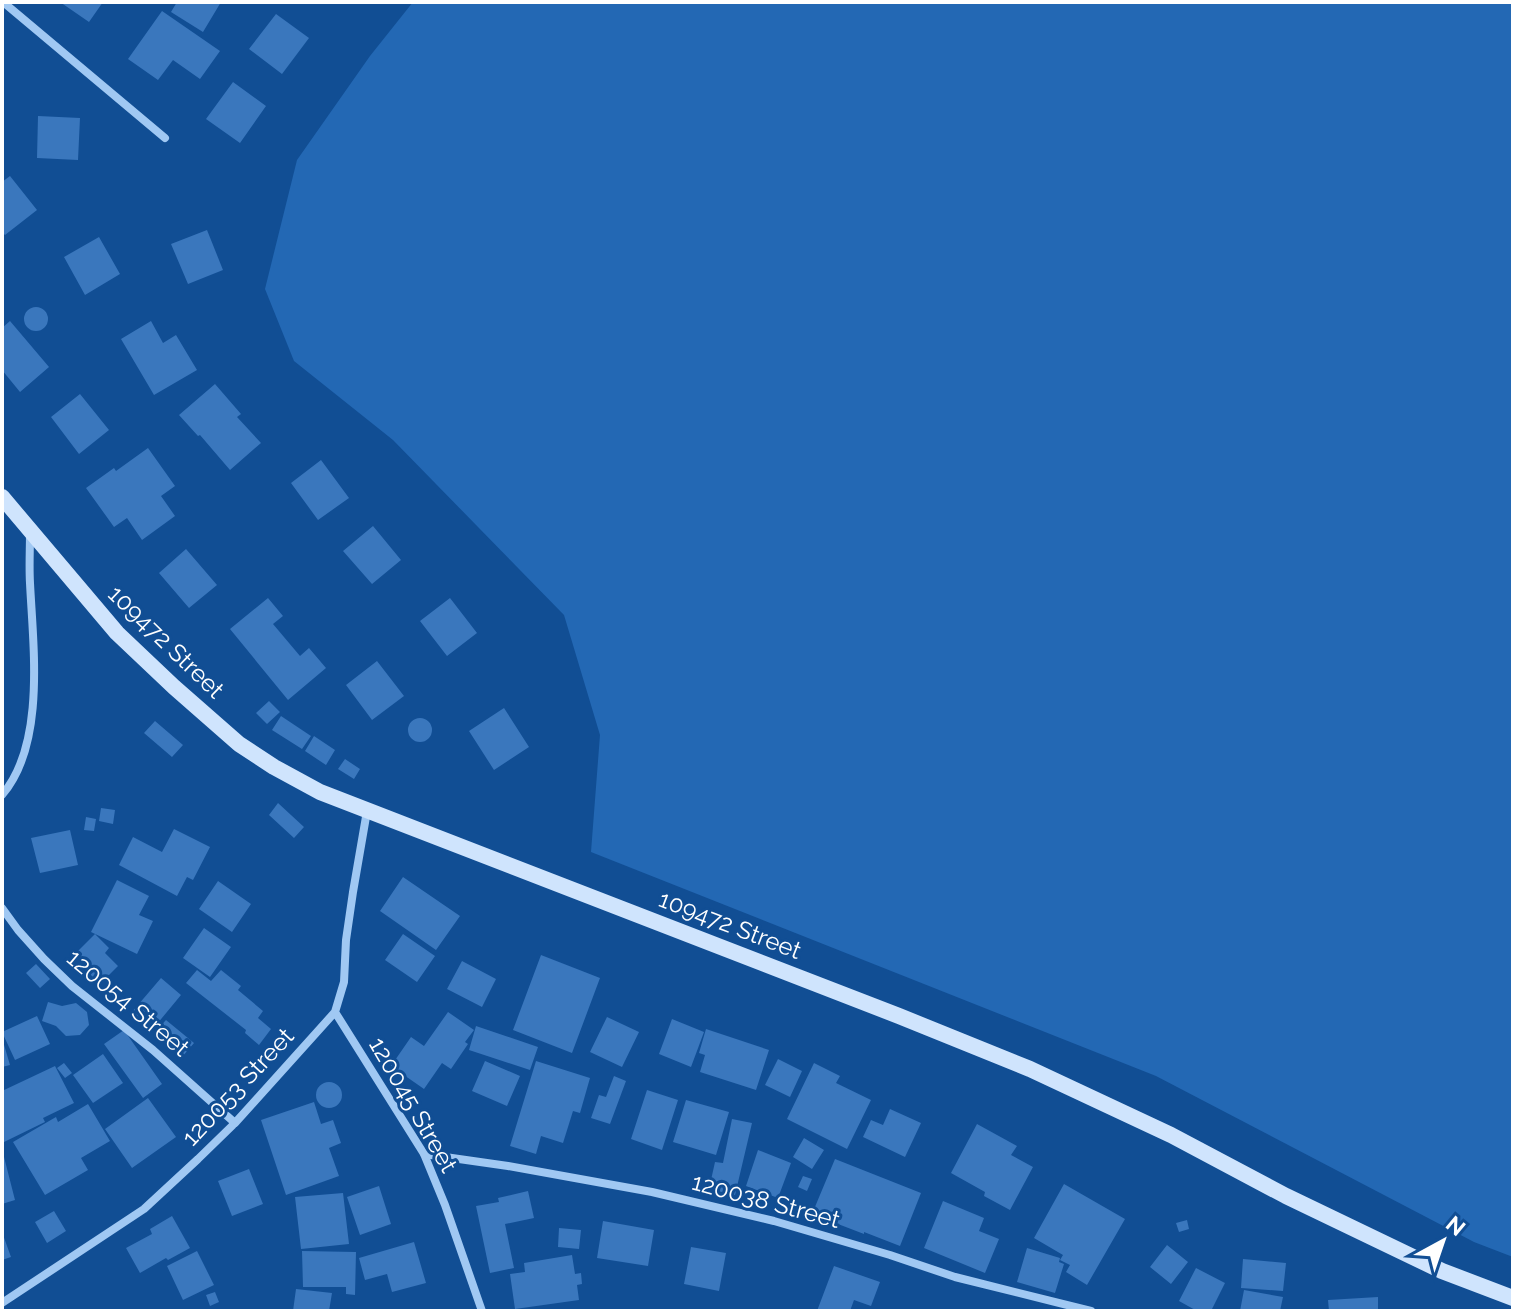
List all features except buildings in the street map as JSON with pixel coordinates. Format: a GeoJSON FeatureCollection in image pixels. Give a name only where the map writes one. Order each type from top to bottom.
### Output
{"type":"FeatureCollection","features":[{"type":"Feature","properties":{"kind":"street"},"geometry":{"type":"LineString","coordinates":[[3,2],[165,138]]}},
{"type":"Feature","properties":{"kind":"street","name":"109472 Street"},"geometry":{"type":"LineString","coordinates":[[2,497],[117,633],[174,687],[239,744],[320,792],[1030,1069],[1171,1135],[1286,1196],[1442,1271],[1513,1298]]}},
{"type":"Feature","properties":{"kind":"street"},"geometry":{"type":"LineString","coordinates":[[2,795],[17,773],[27,739],[35,689],[30,532]]}},
{"type":"Feature","properties":{"kind":"street","name":"120053 Street"},"geometry":{"type":"LineString","coordinates":[[2,1303],[144,1209],[235,1123],[335,1012],[344,982],[346,940],[367,811]]}},
{"type":"Feature","properties":{"kind":"street","name":"120054 Street"},"geometry":{"type":"LineString","coordinates":[[2,908],[44,959],[72,986],[163,1058],[235,1123]]}},
{"type":"Feature","properties":{"kind":"street","name":"120045 Street"},"geometry":{"type":"LineString","coordinates":[[335,1012],[424,1154],[482,1311]]}},
{"type":"Feature","properties":{"kind":"street","name":"120038 Street"},"geometry":{"type":"LineString","coordinates":[[424,1154],[652,1192],[774,1221],[955,1277],[1091,1311]]}},
{"type":"Feature","properties":{"kind":"shaded area"},"geometry":{"type":"Polygon","coordinates":[[[413,2],[1513,2],[1513,1257],[1474,1242],[1156,1076],[591,852],[600,735],[564,615],[393,440],[294,361],[265,289],[297,160],[370,56],[413,2]]]}}]}
